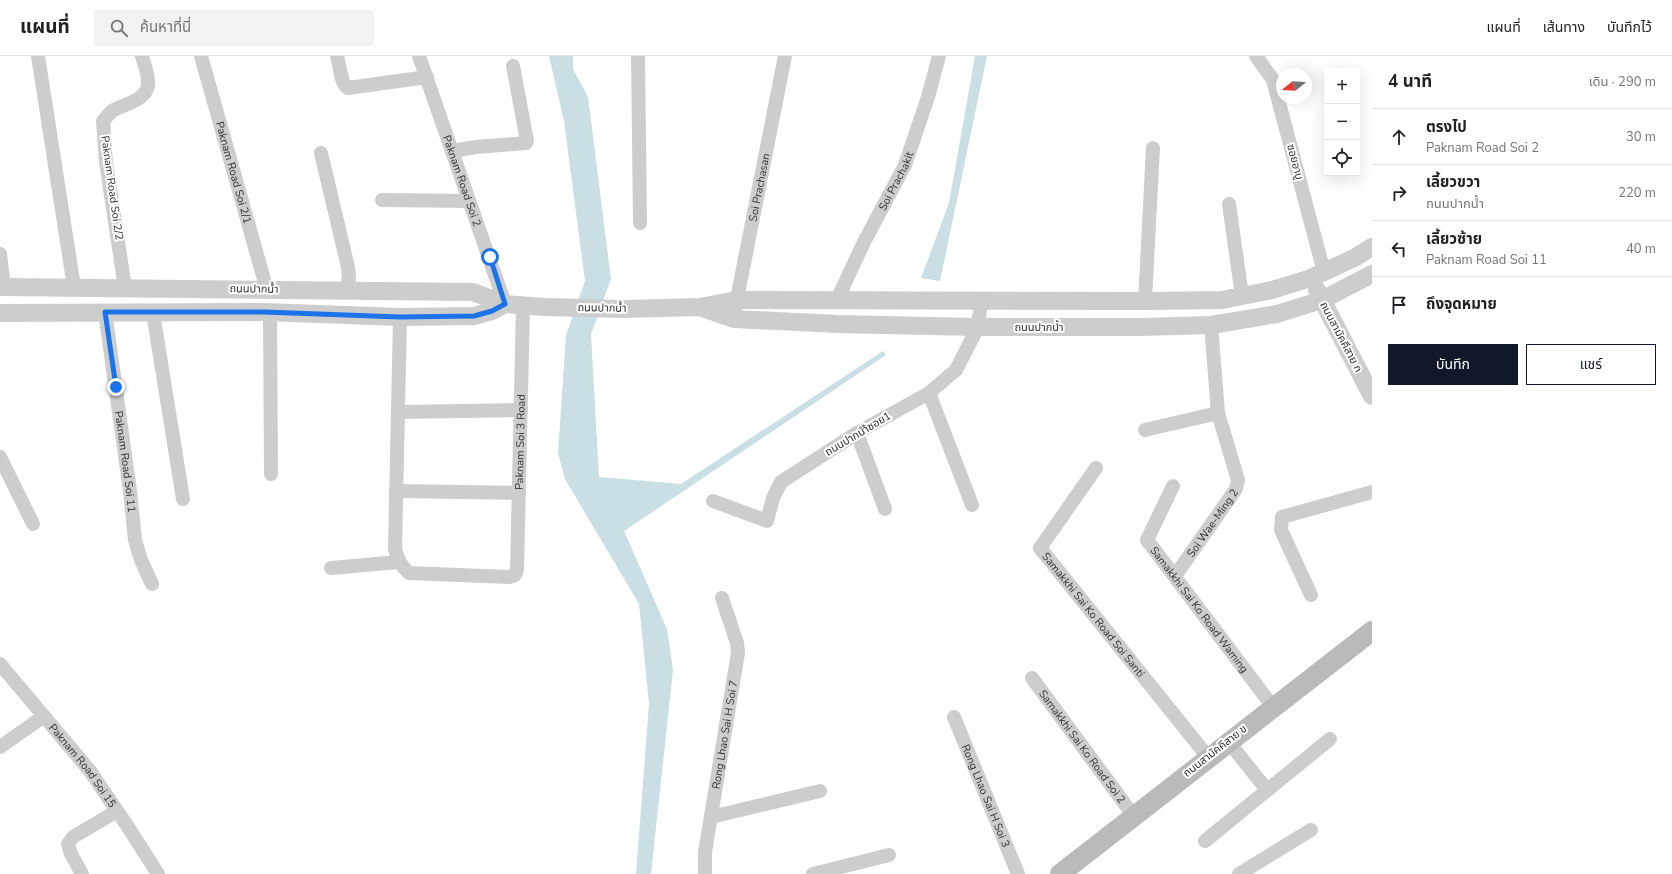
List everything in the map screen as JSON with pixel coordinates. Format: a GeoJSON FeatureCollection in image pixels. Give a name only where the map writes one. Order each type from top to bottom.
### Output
{"type":"FeatureCollection","features":[{"type":"Feature","properties":{"kind":"main road","name":"ถนนสามัคคีสาย ข"},"geometry":{"type":"LineString","coordinates":[[1063,873],[1228,741],[1372,631]]}},
{"type":"Feature","properties":{"kind":"street"},"geometry":{"type":"LineString","coordinates":[[38,56],[74,287]]}},
{"type":"Feature","properties":{"kind":"street","name":"Paknam Road Soi 2/2"},"geometry":{"type":"LineString","coordinates":[[125,288],[106,162],[103,121],[111,112],[133,102],[143,94],[148,87],[148,80],[142,56]]}},
{"type":"Feature","properties":{"kind":"street"},"geometry":{"type":"LineString","coordinates":[[337,56],[342,79],[345,86],[348,88],[427,77]]}},
{"type":"Feature","properties":{"kind":"street","name":"Paknam Road Soi 2"},"geometry":{"type":"LineString","coordinates":[[419,56],[469,201],[514,305]]}},
{"type":"Feature","properties":{"kind":"street"},"geometry":{"type":"LineString","coordinates":[[638,56],[640,223]]}},
{"type":"Feature","properties":{"kind":"street","name":"Soi Prachasan"},"geometry":{"type":"LineString","coordinates":[[734,319],[736,300],[785,56]]}},
{"type":"Feature","properties":{"kind":"street","name":"Soi Prachakit"},"geometry":{"type":"LineString","coordinates":[[837,300],[864,242],[905,166],[928,97],[939,56]]}},
{"type":"Feature","properties":{"kind":"street","name":"ซอยอาบู"},"geometry":{"type":"LineString","coordinates":[[1256,56],[1273,80],[1318,275]]}},
{"type":"Feature","properties":{"kind":"street","name":"Paknam Road Soi 2/1"},"geometry":{"type":"LineString","coordinates":[[206,57],[267,290]]}},
{"type":"Feature","properties":{"kind":"street"},"geometry":{"type":"LineString","coordinates":[[452,151],[476,147],[526,144],[527,141],[513,66]]}},
{"type":"Feature","properties":{"kind":"street"},"geometry":{"type":"LineString","coordinates":[[1145,302],[1153,148]]}},
{"type":"Feature","properties":{"kind":"street"},"geometry":{"type":"LineString","coordinates":[[321,153],[348,267],[349,277],[347,289]]}},
{"type":"Feature","properties":{"kind":"street"},"geometry":{"type":"LineString","coordinates":[[382,200],[469,201]]}},
{"type":"Feature","properties":{"kind":"street"},"geometry":{"type":"LineString","coordinates":[[1229,204],[1242,296]]}},
{"type":"Feature","properties":{"kind":"street","name":"ถนนปากน้ำ"},"geometry":{"type":"LineString","coordinates":[[2,287],[267,290],[347,289],[473,292],[514,305],[624,309],[700,307],[736,300],[1145,302],[1222,300],[1272,290],[1318,275],[1356,257],[1372,246]]}},
{"type":"Feature","properties":{"kind":"street"},"geometry":{"type":"LineString","coordinates":[[0,254],[2,287]]}},
{"type":"Feature","properties":{"kind":"street","name":"ถนนปากน้ำ"},"geometry":{"type":"LineString","coordinates":[[700,307],[734,319],[978,327],[1141,327],[1211,325],[1277,314],[1322,300],[1372,274]]}},
{"type":"Feature","properties":{"kind":"street","name":"ถนนสามัคคีสาย ก"},"geometry":{"type":"LineString","coordinates":[[1318,275],[1322,300],[1372,396]]}},
{"type":"Feature","properties":{"kind":"street"},"geometry":{"type":"LineString","coordinates":[[52,287],[54,313]]}},
{"type":"Feature","properties":{"kind":"street","name":"ถนนปากนำ้ซอย1"},"geometry":{"type":"LineString","coordinates":[[713,501],[767,521],[773,498],[781,482],[857,433],[929,392],[956,370],[978,327],[981,301]]}},
{"type":"Feature","properties":{"kind":"street","name":"ถนนปากน้ำ"},"geometry":{"type":"LineString","coordinates":[[0,313],[270,313],[400,317],[474,316],[514,305]]}},
{"type":"Feature","properties":{"kind":"street","name":"Paknam Soi 3 Road"},"geometry":{"type":"LineString","coordinates":[[399,562],[401,566],[409,573],[513,577],[517,570],[521,410],[514,305]]}},
{"type":"Feature","properties":{"kind":"street","name":"Paknam Road Soi 11"},"geometry":{"type":"LineString","coordinates":[[105,312],[130,491],[135,540],[141,560],[152,584]]}},
{"type":"Feature","properties":{"kind":"street"},"geometry":{"type":"LineString","coordinates":[[153,313],[183,498]]}},
{"type":"Feature","properties":{"kind":"street"},"geometry":{"type":"LineString","coordinates":[[270,313],[271,474]]}},
{"type":"Feature","properties":{"kind":"street"},"geometry":{"type":"LineString","coordinates":[[331,568],[399,562],[395,549],[400,317]]}},
{"type":"Feature","properties":{"kind":"street","name":"Soi Wae-Ming 2"},"geometry":{"type":"LineString","coordinates":[[1175,576],[1236,489],[1238,480],[1218,413],[1211,325]]}},
{"type":"Feature","properties":{"kind":"street"},"geometry":{"type":"LineString","coordinates":[[929,392],[972,505]]}},
{"type":"Feature","properties":{"kind":"street"},"geometry":{"type":"LineString","coordinates":[[399,412],[521,410]]}},
{"type":"Feature","properties":{"kind":"street"},"geometry":{"type":"LineString","coordinates":[[1145,430],[1218,413]]}},
{"type":"Feature","properties":{"kind":"street"},"geometry":{"type":"LineString","coordinates":[[857,433],[885,509]]}},
{"type":"Feature","properties":{"kind":"street"},"geometry":{"type":"LineString","coordinates":[[0,456],[33,524]]}},
{"type":"Feature","properties":{"kind":"street","name":"Samakkhi Sai Ko Road Soi Santi"},"geometry":{"type":"LineString","coordinates":[[1096,468],[1040,548],[1208,757]]}},
{"type":"Feature","properties":{"kind":"street","name":"Samakkhi Sai Ko Road Waming"},"geometry":{"type":"LineString","coordinates":[[1173,486],[1147,540],[1273,707]]}},
{"type":"Feature","properties":{"kind":"street"},"geometry":{"type":"LineString","coordinates":[[396,491],[519,493]]}},
{"type":"Feature","properties":{"kind":"street"},"geometry":{"type":"LineString","coordinates":[[1311,595],[1281,530],[1282,517],[1372,492]]}},
{"type":"Feature","properties":{"kind":"street","name":"Rong Lhao Sai H Soi 7"},"geometry":{"type":"LineString","coordinates":[[704,874],[705,852],[738,653],[737,643],[722,598]]}},
{"type":"Feature","properties":{"kind":"street","name":"Paknam Road Soi 15"},"geometry":{"type":"LineString","coordinates":[[0,664],[90,772],[158,874]]}},
{"type":"Feature","properties":{"kind":"street","name":"Samakkhi Sai Ko Road Soi 2"},"geometry":{"type":"LineString","coordinates":[[1032,678],[1133,816]]}},
{"type":"Feature","properties":{"kind":"street"},"geometry":{"type":"LineString","coordinates":[[0,748],[44,716]]}},
{"type":"Feature","properties":{"kind":"street","name":"Rong Lhao Sai H Soi 3"},"geometry":{"type":"LineString","coordinates":[[954,717],[1018,874]]}},
{"type":"Feature","properties":{"kind":"street"},"geometry":{"type":"LineString","coordinates":[[1205,842],[1330,739]]}},
{"type":"Feature","properties":{"kind":"street"},"geometry":{"type":"LineString","coordinates":[[1228,741],[1267,790]]}},
{"type":"Feature","properties":{"kind":"street"},"geometry":{"type":"LineString","coordinates":[[711,817],[820,791]]}},
{"type":"Feature","properties":{"kind":"street"},"geometry":{"type":"LineString","coordinates":[[82,874],[71,854],[68,844],[73,837],[117,811]]}},
{"type":"Feature","properties":{"kind":"street"},"geometry":{"type":"LineString","coordinates":[[1239,874],[1311,830]]}},
{"type":"Feature","properties":{"kind":"street"},"geometry":{"type":"LineString","coordinates":[[813,874],[889,855]]}},
{"type":"Feature","properties":{"kind":"shaded area"},"geometry":{"type":"Polygon","coordinates":[[[549,56],[573,56],[573,69],[588,97],[611,279],[591,334],[599,477],[681,484],[883,351],[886,355],[624,531],[667,629],[673,670],[651,874],[636,874],[649,704],[639,604],[565,479],[558,453],[566,335],[585,281],[564,121],[549,56]]]}},
{"type":"Feature","properties":{"kind":"shaded area"},"geometry":{"type":"Polygon","coordinates":[[[975,56],[987,56],[940,281],[921,278],[949,203],[975,56]]]}},
{"type":"Feature","properties":{"kind":"route"},"geometry":{"type":"LineString","coordinates":[[116,387],[105,312],[264,312],[400,317],[474,316],[492,311],[505,304],[490,257]]}}]}
